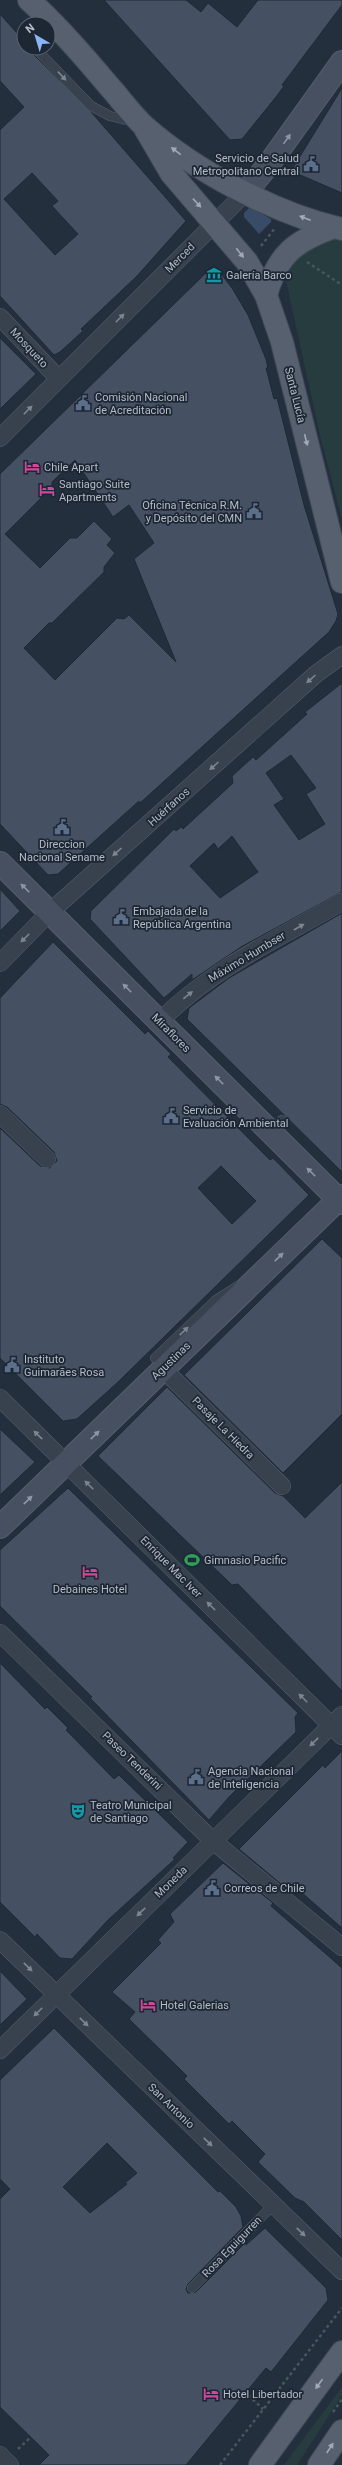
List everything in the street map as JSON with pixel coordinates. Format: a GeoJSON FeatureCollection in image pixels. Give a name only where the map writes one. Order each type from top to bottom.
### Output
{"type":"FeatureCollection","features":[{"type":"Feature","properties":{"kind":"main road"},"geometry":{"type":"LineString","coordinates":[[29,0],[75,46],[143,125],[200,168],[287,211],[338,228]]}},
{"type":"Feature","properties":{"kind":"main road","name":"Santa Lucía"},"geometry":{"type":"LineString","coordinates":[[143,125],[171,173],[216,223],[247,262],[266,295],[282,342],[342,582]]}},
{"type":"Feature","properties":{"kind":"main road"},"geometry":{"type":"LineString","coordinates":[[266,295],[276,266],[291,248],[304,239],[338,228]]}},
{"type":"Feature","properties":{"kind":"main road"},"geometry":{"type":"LineString","coordinates":[[260,2465],[342,2352]]}},
{"type":"Feature","properties":{"kind":"main road"},"geometry":{"type":"LineString","coordinates":[[319,2465],[342,2431]]}},
{"type":"Feature","properties":{"kind":"street","name":"Merced"},"geometry":{"type":"LineString","coordinates":[[0,438],[246,192],[269,164],[342,62]]}},
{"type":"Feature","properties":{"kind":"street","name":"Mosqueto"},"geometry":{"type":"LineString","coordinates":[[0,317],[59,379]]}},
{"type":"Feature","properties":{"kind":"street","name":"Huérfanos"},"geometry":{"type":"LineString","coordinates":[[0,963],[50,912],[316,674],[342,656]]}},
{"type":"Feature","properties":{"kind":"street","name":"Miraflores"},"geometry":{"type":"LineString","coordinates":[[0,863],[160,1021],[276,1125],[341,1200]]}},
{"type":"Feature","properties":{"kind":"street","name":"Máximo Humbser"},"geometry":{"type":"LineString","coordinates":[[160,1021],[190,992],[224,970],[342,902]]}},
{"type":"Feature","properties":{"kind":"street"},"geometry":{"type":"LineString","coordinates":[[0,1114],[47,1159]]}},
{"type":"Feature","properties":{"kind":"street","name":"Agustinas"},"geometry":{"type":"LineString","coordinates":[[0,1527],[66,1462],[159,1364],[254,1281],[341,1200]]}},
{"type":"Feature","properties":{"kind":"street","name":"Pasaje La Hiedra"},"geometry":{"type":"LineString","coordinates":[[159,1364],[282,1486]]}},
{"type":"Feature","properties":{"kind":"street","name":"Enrique Mac Iver"},"geometry":{"type":"LineString","coordinates":[[0,1398],[161,1556],[338,1725]]}},
{"type":"Feature","properties":{"kind":"street","name":"Paseo Tenderini"},"geometry":{"type":"LineString","coordinates":[[0,1632],[213,1841],[342,1947]]}},
{"type":"Feature","properties":{"kind":"street","name":"Moneda"},"geometry":{"type":"LineString","coordinates":[[0,2050],[213,1841],[338,1725]]}},
{"type":"Feature","properties":{"kind":"street","name":"San Antonio"},"geometry":{"type":"LineString","coordinates":[[0,1940],[342,2272]]}},
{"type":"Feature","properties":{"kind":"street"},"geometry":{"type":"LineString","coordinates":[[0,2455],[10,2465]]}},
{"type":"Feature","properties":{"kind":"lane"},"geometry":{"type":"LineString","coordinates":[[43,56],[91,106],[110,116],[143,125]]}},
{"type":"Feature","properties":{"kind":"lane"},"geometry":{"type":"LineString","coordinates":[[282,342],[274,345],[291,409]]}},
{"type":"Feature","properties":{"kind":"lane"},"geometry":{"type":"LineString","coordinates":[[102,1511],[139,1547],[147,1552],[161,1556]]}},
{"type":"Feature","properties":{"kind":"lane","name":"Rosa Eguigurren"},"geometry":{"type":"LineString","coordinates":[[192,2288],[273,2205]]}},
{"type":"Feature","properties":{"kind":"path"},"geometry":{"type":"LineString","coordinates":[[310,264],[342,285]]}},
{"type":"Feature","properties":{"kind":"path"},"geometry":{"type":"LineString","coordinates":[[220,2465],[342,2308]]}},
{"type":"Feature","properties":{"kind":"path"},"geometry":{"type":"LineString","coordinates":[[244,2391],[263,2409]]}},
{"type":"Feature","properties":{"kind":"green space"},"geometry":{"type":"Polygon","coordinates":[[[325,237],[342,240],[342,519],[321,440],[285,276],[292,252],[325,237]]]}},
{"type":"Feature","properties":{"kind":"green space"},"geometry":{"type":"Polygon","coordinates":[[[342,2387],[342,2395],[297,2465],[284,2465],[342,2387]]]}},
{"type":"Feature","properties":{"kind":"water"},"geometry":{"type":"Polygon","coordinates":[[[250,207],[271,219],[271,222],[259,234],[244,217],[244,213],[250,207]]]}},
{"type":"Feature","properties":{"kind":"building"},"geometry":{"type":"Polygon","coordinates":[[[104,0],[186,0],[201,12],[208,3],[237,27],[258,0],[342,0],[342,5],[282,85],[284,86],[276,97],[242,139],[230,140],[104,0]]]}},
{"type":"Feature","properties":{"kind":"building"},"geometry":{"type":"Polygon","coordinates":[[[0,14],[16,32],[16,56],[35,56],[92,113],[186,221],[137,276],[81,329],[83,331],[60,352],[54,355],[0,296],[0,130],[24,107],[0,81],[0,14]],[[32,173],[4,199],[55,255],[78,234],[52,206],[58,201],[32,173]]]}},
{"type":"Feature","properties":{"kind":"building"},"geometry":{"type":"Polygon","coordinates":[[[342,88],[342,193],[291,171],[342,88]]]}},
{"type":"Feature","properties":{"kind":"building"},"geometry":{"type":"Polygon","coordinates":[[[214,265],[232,288],[248,315],[266,359],[268,368],[266,368],[274,399],[277,398],[304,505],[338,614],[336,621],[329,632],[140,803],[139,801],[58,874],[48,875],[0,824],[0,474],[214,265]],[[75,460],[52,482],[52,487],[5,534],[40,568],[70,538],[77,538],[94,521],[112,539],[107,545],[115,553],[104,567],[104,572],[24,648],[55,680],[117,618],[124,619],[129,615],[176,662],[134,559],[154,543],[129,505],[113,517],[75,460]]]}},
{"type":"Feature","properties":{"kind":"building"},"geometry":{"type":"Polygon","coordinates":[[[0,338],[36,374],[0,409],[0,338]]]}},
{"type":"Feature","properties":{"kind":"building"},"geometry":{"type":"Polygon","coordinates":[[[342,683],[342,892],[241,947],[192,980],[192,974],[164,998],[90,919],[91,911],[174,829],[176,831],[181,827],[183,829],[233,783],[232,776],[253,757],[256,760],[307,714],[305,712],[342,683]],[[291,755],[266,773],[284,799],[274,805],[299,840],[325,824],[306,794],[316,788],[291,755]],[[232,836],[218,849],[214,843],[190,866],[220,898],[258,872],[232,836]]]}},
{"type":"Feature","properties":{"kind":"building"},"geometry":{"type":"Polygon","coordinates":[[[0,889],[20,911],[0,931],[0,889]]]}},
{"type":"Feature","properties":{"kind":"building"},"geometry":{"type":"Polygon","coordinates":[[[342,913],[342,1172],[187,1019],[189,1008],[229,978],[342,913]]]}},
{"type":"Feature","properties":{"kind":"building"},"geometry":{"type":"Polygon","coordinates":[[[53,942],[145,1034],[148,1031],[171,1054],[168,1057],[270,1160],[273,1158],[309,1195],[118,1382],[77,1419],[63,1421],[0,1358],[0,1128],[40,1166],[50,1168],[57,1161],[54,1152],[7,1107],[0,1104],[0,998],[53,942]],[[221,1166],[198,1188],[232,1224],[256,1201],[221,1166]]]}},
{"type":"Feature","properties":{"kind":"building"},"geometry":{"type":"Polygon","coordinates":[[[322,1239],[342,1258],[342,1414],[283,1473],[184,1375],[322,1239]]]}},
{"type":"Feature","properties":{"kind":"building"},"geometry":{"type":"Polygon","coordinates":[[[167,1387],[275,1493],[283,1496],[305,1518],[342,1482],[342,1691],[238,1584],[232,1585],[98,1456],[167,1387]]]}},
{"type":"Feature","properties":{"kind":"building"},"geometry":{"type":"Polygon","coordinates":[[[0,1429],[35,1462],[0,1495],[0,1429]]]}},
{"type":"Feature","properties":{"kind":"building"},"geometry":{"type":"Polygon","coordinates":[[[68,1488],[298,1713],[295,1717],[296,1732],[229,1797],[209,1820],[90,1698],[92,1697],[0,1606],[0,1550],[68,1488]]]}},
{"type":"Feature","properties":{"kind":"building","name":"Teatro Municipal de Santiago"},"geometry":{"type":"Polygon","coordinates":[[[0,1663],[45,1709],[47,1707],[68,1728],[66,1730],[114,1779],[119,1775],[188,1842],[173,1858],[175,1859],[108,1920],[72,1959],[60,1958],[37,1934],[35,1937],[0,1902],[0,1663]]]}},
{"type":"Feature","properties":{"kind":"building"},"geometry":{"type":"Polygon","coordinates":[[[342,1751],[342,1928],[292,1884],[287,1889],[239,1849],[323,1765],[325,1768],[342,1751]]]}},
{"type":"Feature","properties":{"kind":"building"},"geometry":{"type":"Polygon","coordinates":[[[223,1863],[273,1903],[271,1906],[342,1968],[342,2240],[304,2202],[295,2198],[258,2162],[265,2154],[232,2121],[229,2124],[184,2079],[187,2076],[129,2019],[135,2012],[112,1992],[161,1943],[158,1940],[174,1922],[170,1914],[223,1863]]]}},
{"type":"Feature","properties":{"kind":"building"},"geometry":{"type":"Polygon","coordinates":[[[0,1971],[27,1999],[0,2025],[0,1971]]]}},
{"type":"Feature","properties":{"kind":"building"},"geometry":{"type":"Polygon","coordinates":[[[54,2028],[218,2192],[220,2191],[236,2207],[241,2216],[243,2227],[188,2284],[186,2289],[188,2293],[196,2292],[246,2242],[246,2245],[265,2228],[326,2288],[328,2300],[271,2372],[266,2368],[186,2465],[39,2465],[49,2455],[0,2407],[0,2199],[10,2189],[0,2179],[0,2080],[54,2028]],[[107,2143],[63,2187],[90,2213],[127,2184],[125,2183],[137,2173],[107,2143]]]}},
{"type":"Feature","properties":{"kind":"place","name":"Servicio de Salud Metropolitano Central"},"geometry":{"type":"Point","coordinates":[311,164]}},
{"type":"Feature","properties":{"kind":"place","name":"Galería Barco"},"geometry":{"type":"Point","coordinates":[214,275]}},
{"type":"Feature","properties":{"kind":"place","name":"Comisión Nacional de Acreditación"},"geometry":{"type":"Point","coordinates":[83,403]}},
{"type":"Feature","properties":{"kind":"place","name":"Chile Apart"},"geometry":{"type":"Point","coordinates":[32,467]}},
{"type":"Feature","properties":{"kind":"place","name":"Santiago Suite Apartments"},"geometry":{"type":"Point","coordinates":[47,490]}},
{"type":"Feature","properties":{"kind":"place","name":"Oficina Técnica R.M. y Depósito del CMN"},"geometry":{"type":"Point","coordinates":[254,511]}},
{"type":"Feature","properties":{"kind":"place","name":"Direccion Nacional Sename"},"geometry":{"type":"Point","coordinates":[62,827]}},
{"type":"Feature","properties":{"kind":"place","name":"Embajada de la República Argentina"},"geometry":{"type":"Point","coordinates":[121,917]}},
{"type":"Feature","properties":{"kind":"place","name":"Servicio de Evaluación Ambiental"},"geometry":{"type":"Point","coordinates":[171,1116]}},
{"type":"Feature","properties":{"kind":"place","name":"Instituto Guimarães Rosa"},"geometry":{"type":"Point","coordinates":[12,1365]}},
{"type":"Feature","properties":{"kind":"place","name":"Gimnasio Pacific"},"geometry":{"type":"Point","coordinates":[192,1560]}},
{"type":"Feature","properties":{"kind":"place","name":"Debaines Hotel"},"geometry":{"type":"Point","coordinates":[90,1572]}},
{"type":"Feature","properties":{"kind":"place","name":"Agencia Nacional de Inteligencia"},"geometry":{"type":"Point","coordinates":[196,1777]}},
{"type":"Feature","properties":{"kind":"place","name":"Teatro Municipal de Santiago"},"geometry":{"type":"Point","coordinates":[78,1811]}},
{"type":"Feature","properties":{"kind":"place","name":"Correos de Chile"},"geometry":{"type":"Point","coordinates":[212,1888]}},
{"type":"Feature","properties":{"kind":"place","name":"Hotel Galerias"},"geometry":{"type":"Point","coordinates":[148,2005]}},
{"type":"Feature","properties":{"kind":"place","name":"Hotel Libertador"},"geometry":{"type":"Point","coordinates":[211,2394]}}]}
